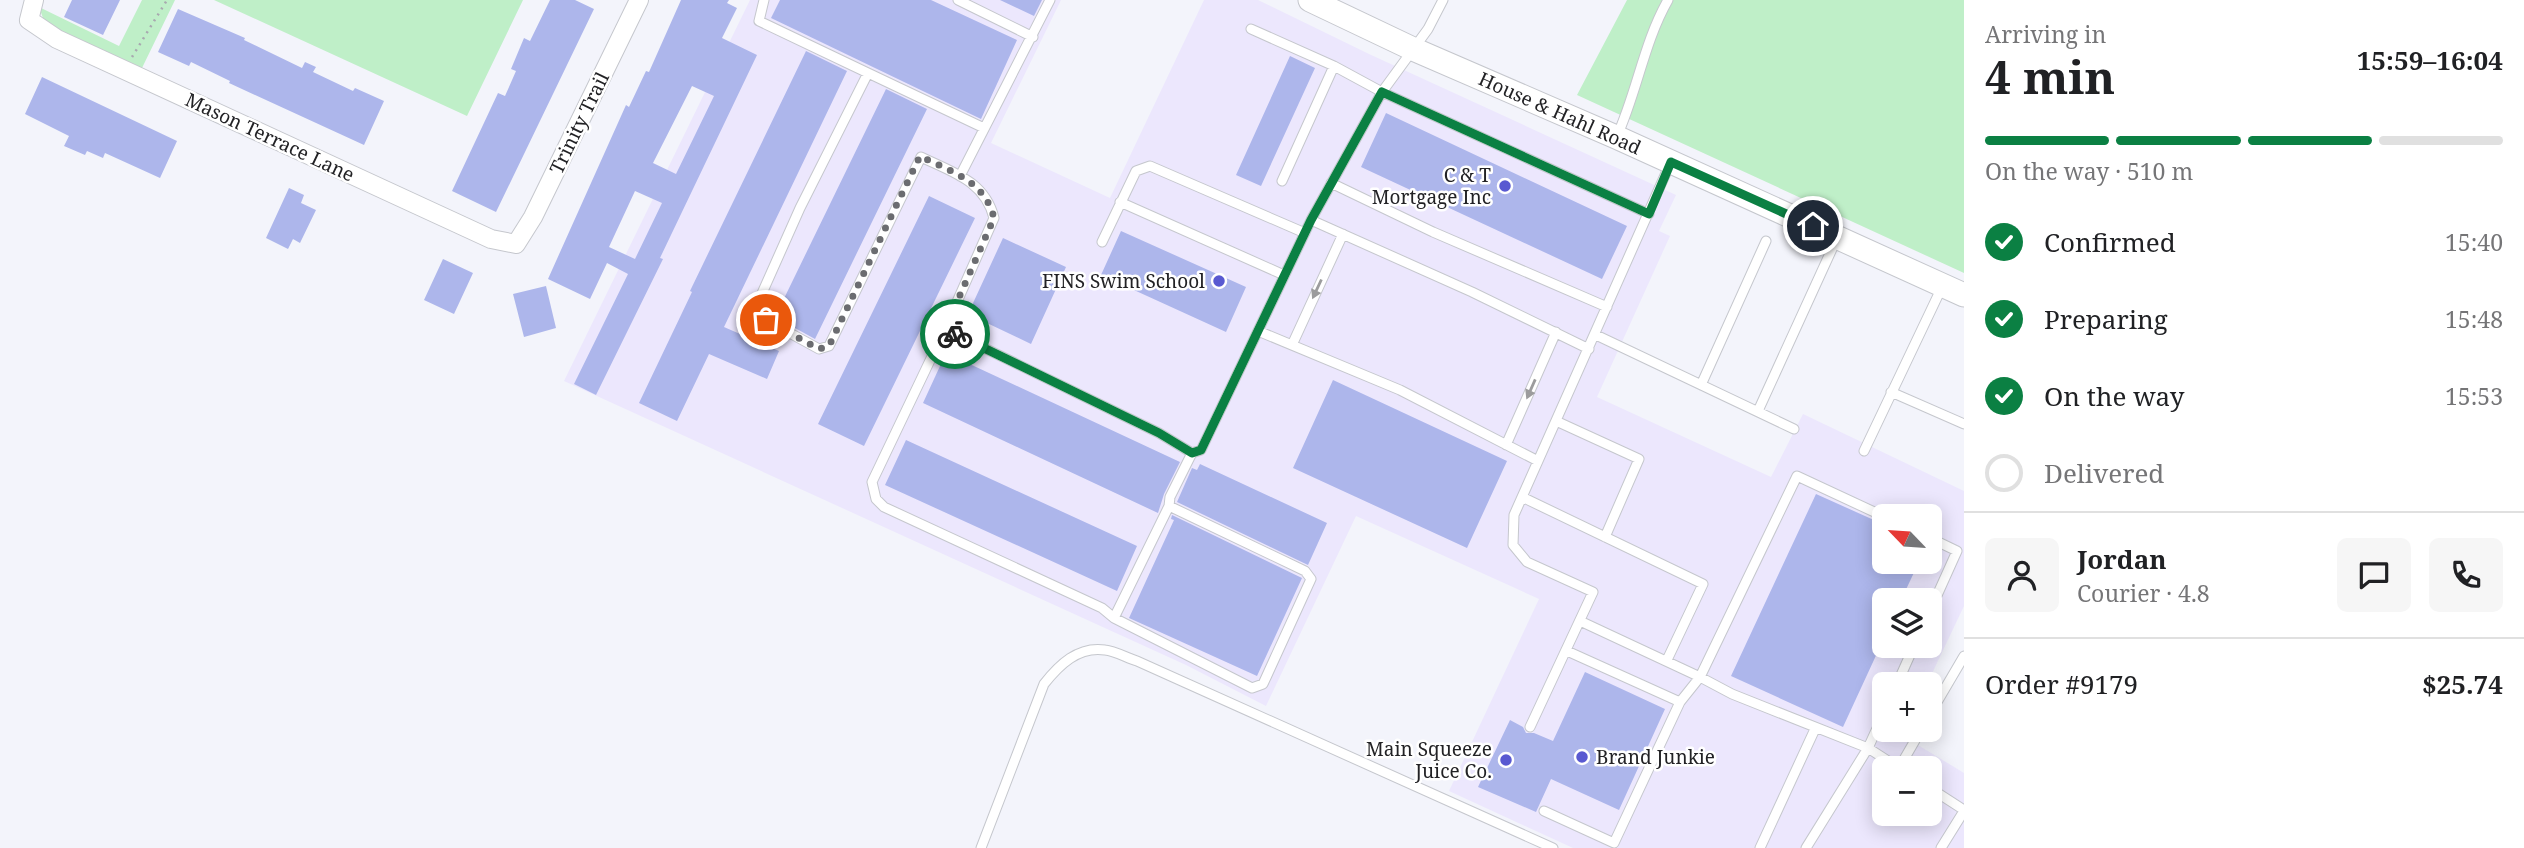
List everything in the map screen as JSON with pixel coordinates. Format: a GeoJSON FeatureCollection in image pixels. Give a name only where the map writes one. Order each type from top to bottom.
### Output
{"type":"FeatureCollection","features":[{"type":"Feature","properties":{"kind":"street","name":"Mason Terrace Lane"},"geometry":{"type":"LineString","coordinates":[[34,0],[29,20],[57,39],[491,239],[516,244]]}},
{"type":"Feature","properties":{"kind":"street","name":"Trinity Trail"},"geometry":{"type":"LineString","coordinates":[[516,244],[533,217],[639,0]]}},
{"type":"Feature","properties":{"kind":"street","name":"House & Hahl Road"},"geometry":{"type":"LineString","coordinates":[[1310,0],[1413,49],[1616,137],[1964,295]]}},
{"type":"Feature","properties":{"kind":"lane"},"geometry":{"type":"LineString","coordinates":[[765,0],[758,20],[984,128]]}},
{"type":"Feature","properties":{"kind":"lane"},"geometry":{"type":"LineString","coordinates":[[958,0],[1032,37]]}},
{"type":"Feature","properties":{"kind":"lane"},"geometry":{"type":"LineString","coordinates":[[960,176],[1050,0]]}},
{"type":"Feature","properties":{"kind":"lane"},"geometry":{"type":"LineString","coordinates":[[1114,618],[1169,506],[1170,497],[1192,453],[1201,450],[1311,220],[1382,92],[1428,29],[1443,0]]}},
{"type":"Feature","properties":{"kind":"lane"},"geometry":{"type":"LineString","coordinates":[[1616,137],[1628,111],[1657,19],[1668,0]]}},
{"type":"Feature","properties":{"kind":"lane"},"geometry":{"type":"LineString","coordinates":[[1251,29],[1649,214]]}},
{"type":"Feature","properties":{"kind":"lane"},"geometry":{"type":"LineString","coordinates":[[1282,181],[1334,66]]}},
{"type":"Feature","properties":{"kind":"lane"},"geometry":{"type":"LineString","coordinates":[[868,73],[800,208],[755,309],[766,320],[819,349],[829,346],[920,156],[982,190],[991,205],[994,218],[872,482],[876,499],[884,507],[1102,608],[1114,618],[1252,688],[1263,684],[1311,579],[1305,571],[1169,506]]}},
{"type":"Feature","properties":{"kind":"lane"},"geometry":{"type":"LineString","coordinates":[[1530,727],[1593,592],[1527,562],[1513,545],[1514,515],[1671,162]]}},
{"type":"Feature","properties":{"kind":"lane"},"geometry":{"type":"LineString","coordinates":[[1102,242],[1136,171],[1150,166],[1305,233]]}},
{"type":"Feature","properties":{"kind":"lane"},"geometry":{"type":"LineString","coordinates":[[1331,183],[1433,232],[1607,307]]}},
{"type":"Feature","properties":{"kind":"lane"},"geometry":{"type":"LineString","coordinates":[[1120,202],[1284,275]]}},
{"type":"Feature","properties":{"kind":"lane"},"geometry":{"type":"LineString","coordinates":[[1311,220],[1590,349]]}},
{"type":"Feature","properties":{"kind":"lane"},"geometry":{"type":"LineString","coordinates":[[1292,345],[1343,234]]}},
{"type":"Feature","properties":{"kind":"lane"},"geometry":{"type":"LineString","coordinates":[[1758,411],[1837,237]]}},
{"type":"Feature","properties":{"kind":"lane"},"geometry":{"type":"LineString","coordinates":[[1701,385],[1766,241]]}},
{"type":"Feature","properties":{"kind":"lane"},"geometry":{"type":"LineString","coordinates":[[1864,451],[1942,285]]}},
{"type":"Feature","properties":{"kind":"lane"},"geometry":{"type":"LineString","coordinates":[[945,329],[1159,433],[1192,453]]}},
{"type":"Feature","properties":{"kind":"lane"},"geometry":{"type":"LineString","coordinates":[[1258,331],[1400,390],[1538,461]]}},
{"type":"Feature","properties":{"kind":"lane"},"geometry":{"type":"LineString","coordinates":[[1506,445],[1556,332]]}},
{"type":"Feature","properties":{"kind":"lane"},"geometry":{"type":"LineString","coordinates":[[1596,335],[1794,429]]}},
{"type":"Feature","properties":{"kind":"lane"},"geometry":{"type":"LineString","coordinates":[[1891,392],[1964,425]]}},
{"type":"Feature","properties":{"kind":"lane"},"geometry":{"type":"LineString","coordinates":[[1556,421],[1639,459],[1605,537]]}},
{"type":"Feature","properties":{"kind":"lane"},"geometry":{"type":"LineString","coordinates":[[1544,811],[1615,846],[1680,702],[1700,677],[1797,476],[1872,511]]}},
{"type":"Feature","properties":{"kind":"lane"},"geometry":{"type":"LineString","coordinates":[[1522,497],[1703,584],[1667,660]]}},
{"type":"Feature","properties":{"kind":"lane"},"geometry":{"type":"LineString","coordinates":[[1940,588],[1957,551],[1942,544]]}},
{"type":"Feature","properties":{"kind":"lane"},"geometry":{"type":"LineString","coordinates":[[1580,621],[1667,660],[1732,694],[1868,748],[1880,756]]}},
{"type":"Feature","properties":{"kind":"lane"},"geometry":{"type":"LineString","coordinates":[[981,848],[1044,684],[1060,663],[1085,651],[1105,650],[1137,661],[1553,848]]}},
{"type":"Feature","properties":{"kind":"lane"},"geometry":{"type":"LineString","coordinates":[[1567,651],[1680,702]]}},
{"type":"Feature","properties":{"kind":"lane"},"geometry":{"type":"LineString","coordinates":[[1942,694],[1964,656]]}},
{"type":"Feature","properties":{"kind":"lane"},"geometry":{"type":"LineString","coordinates":[[1760,848],[1815,729]]}},
{"type":"Feature","properties":{"kind":"lane"},"geometry":{"type":"LineString","coordinates":[[1806,848],[1872,739]]}},
{"type":"Feature","properties":{"kind":"lane"},"geometry":{"type":"LineString","coordinates":[[1941,848],[1964,811],[1942,796]]}},
{"type":"Feature","properties":{"kind":"path"},"geometry":{"type":"LineString","coordinates":[[125,70],[167,0]]}},
{"type":"Feature","properties":{"kind":"shaded area"},"geometry":{"type":"Polygon","coordinates":[[[750,0],[1061,0],[991,143],[1110,198],[1204,0],[1258,0],[1676,195],[1659,231],[1670,236],[1597,397],[1771,477],[1803,414],[1964,491],[1964,606],[1942,652],[1942,588],[1872,588],[1872,658],[1939,658],[1933,672],[1872,672],[1872,742],[1913,742],[1936,756],[1872,756],[1872,826],[1942,826],[1942,760],[1964,773],[1964,848],[1573,848],[1449,791],[1539,599],[1356,516],[1266,706],[1186,665],[564,381],[750,0]]]}},
{"type":"Feature","properties":{"kind":"green space"},"geometry":{"type":"Polygon","coordinates":[[[142,0],[175,0],[142,68],[51,26],[43,18],[39,7],[119,46],[142,0]]]}},
{"type":"Feature","properties":{"kind":"green space"},"geometry":{"type":"Polygon","coordinates":[[[214,0],[523,0],[467,116],[214,0]]]}},
{"type":"Feature","properties":{"kind":"green space"},"geometry":{"type":"Polygon","coordinates":[[[1627,0],[1964,0],[1964,273],[1577,95],[1627,0]]]}},
{"type":"Feature","properties":{"kind":"building"},"geometry":{"type":"Polygon","coordinates":[[[72,0],[120,0],[103,35],[64,17],[72,0]]]}},
{"type":"Feature","properties":{"kind":"building"},"geometry":{"type":"Polygon","coordinates":[[[550,0],[575,0],[594,9],[496,212],[452,191],[498,93],[505,96],[516,71],[511,69],[524,38],[530,41],[550,0]]]}},
{"type":"Feature","properties":{"kind":"building"},"geometry":{"type":"Polygon","coordinates":[[[681,0],[729,0],[727,3],[737,8],[722,38],[757,55],[660,258],[663,259],[596,395],[574,384],[628,274],[607,263],[590,299],[548,279],[626,105],[629,107],[646,71],[649,72],[681,0]],[[692,86],[653,163],[676,174],[714,96],[692,86]],[[635,191],[609,247],[635,259],[662,203],[635,191]]]}},
{"type":"Feature","properties":{"kind":"building"},"geometry":{"type":"Polygon","coordinates":[[[780,0],[931,0],[1017,40],[981,119],[771,18],[780,0]]]}},
{"type":"Feature","properties":{"kind":"building"},"geometry":{"type":"Polygon","coordinates":[[[1000,0],[1042,0],[1034,16],[1000,0]]]}},
{"type":"Feature","properties":{"kind":"building"},"geometry":{"type":"Polygon","coordinates":[[[178,9],[245,38],[244,40],[302,68],[305,62],[316,67],[313,72],[353,91],[355,88],[384,101],[364,145],[229,83],[230,81],[191,62],[189,66],[158,52],[178,9]]]}},
{"type":"Feature","properties":{"kind":"building"},"geometry":{"type":"Polygon","coordinates":[[[806,51],[847,71],[724,327],[779,351],[767,379],[709,354],[677,421],[639,403],[806,51]]]}},
{"type":"Feature","properties":{"kind":"building"},"geometry":{"type":"Polygon","coordinates":[[[1290,56],[1315,68],[1261,186],[1236,175],[1290,56]]]}},
{"type":"Feature","properties":{"kind":"building"},"geometry":{"type":"Polygon","coordinates":[[[42,77],[177,141],[160,178],[105,153],[103,158],[87,151],[85,155],[64,146],[69,136],[25,114],[42,77]]]}},
{"type":"Feature","properties":{"kind":"building"},"geometry":{"type":"Polygon","coordinates":[[[886,89],[927,109],[815,339],[775,317],[886,89]]]}},
{"type":"Feature","properties":{"kind":"building"},"geometry":{"type":"Polygon","coordinates":[[[1386,113],[1627,226],[1602,279],[1361,167],[1386,113]]]}},
{"type":"Feature","properties":{"kind":"building"},"geometry":{"type":"Polygon","coordinates":[[[289,188],[304,195],[301,203],[316,210],[300,243],[293,239],[288,249],[266,238],[289,188]]]}},
{"type":"Feature","properties":{"kind":"building"},"geometry":{"type":"Polygon","coordinates":[[[929,196],[975,218],[864,446],[818,424],[929,196]]]}},
{"type":"Feature","properties":{"kind":"building"},"geometry":{"type":"Polygon","coordinates":[[[1121,231],[1246,287],[1226,332],[1101,275],[1121,231]]]}},
{"type":"Feature","properties":{"kind":"building"},"geometry":{"type":"Polygon","coordinates":[[[1003,238],[1066,267],[1031,344],[968,314],[1003,238]]]}},
{"type":"Feature","properties":{"kind":"building"},"geometry":{"type":"Polygon","coordinates":[[[443,259],[473,273],[454,314],[424,300],[443,259]]]}},
{"type":"Feature","properties":{"kind":"building"},"geometry":{"type":"Polygon","coordinates":[[[546,286],[556,328],[524,337],[513,294],[546,286]]]}},
{"type":"Feature","properties":{"kind":"building"},"geometry":{"type":"Polygon","coordinates":[[[946,353],[1180,462],[1158,513],[923,403],[946,353]]]}},
{"type":"Feature","properties":{"kind":"building"},"geometry":{"type":"Polygon","coordinates":[[[1333,380],[1507,461],[1467,548],[1293,468],[1333,380]]]}},
{"type":"Feature","properties":{"kind":"building"},"geometry":{"type":"Polygon","coordinates":[[[906,440],[1137,546],[1117,591],[885,485],[906,440]]]}},
{"type":"Feature","properties":{"kind":"building"},"geometry":{"type":"Polygon","coordinates":[[[1200,464],[1327,523],[1308,565],[1177,502],[1192,468],[1197,470],[1200,464]]]}},
{"type":"Feature","properties":{"kind":"building"},"geometry":{"type":"Polygon","coordinates":[[[1816,494],[1872,519],[1872,574],[1913,574],[1907,588],[1872,588],[1872,658],[1875,658],[1843,727],[1731,676],[1816,494]]]}},
{"type":"Feature","properties":{"kind":"building"},"geometry":{"type":"Polygon","coordinates":[[[1172,515],[1302,578],[1257,676],[1129,618],[1174,520],[1171,519],[1172,515]]]}},
{"type":"Feature","properties":{"kind":"building","name":"Brand Junkie"},"geometry":{"type":"Polygon","coordinates":[[[1585,672],[1665,709],[1619,810],[1551,779],[1536,812],[1478,787],[1510,720],[1523,727],[1526,733],[1534,733],[1553,741],[1585,672]]]}},
{"type":"Feature","properties":{"kind":"way so far"},"geometry":{"type":"LineString","coordinates":[[766,320],[819,349],[829,346],[920,156],[982,190],[991,205],[994,218],[945,329],[955,334]]}},
{"type":"Feature","properties":{"kind":"place","name":"C & T Mortgage Inc"},"geometry":{"type":"Point","coordinates":[1505,186]}},
{"type":"Feature","properties":{"kind":"place","name":"FINS Swim School"},"geometry":{"type":"Point","coordinates":[1219,281]}},
{"type":"Feature","properties":{"kind":"place","name":"Brand Junkie"},"geometry":{"type":"Point","coordinates":[1582,757]}},
{"type":"Feature","properties":{"kind":"place","name":"Main Squeeze Juice Co."},"geometry":{"type":"Point","coordinates":[1506,760]}},
{"type":"Feature","properties":{"kind":"route"},"geometry":{"type":"LineString","coordinates":[[955,334],[1159,433],[1192,453],[1201,450],[1311,220],[1382,92],[1649,214],[1671,162],[1813,226]]}}]}
